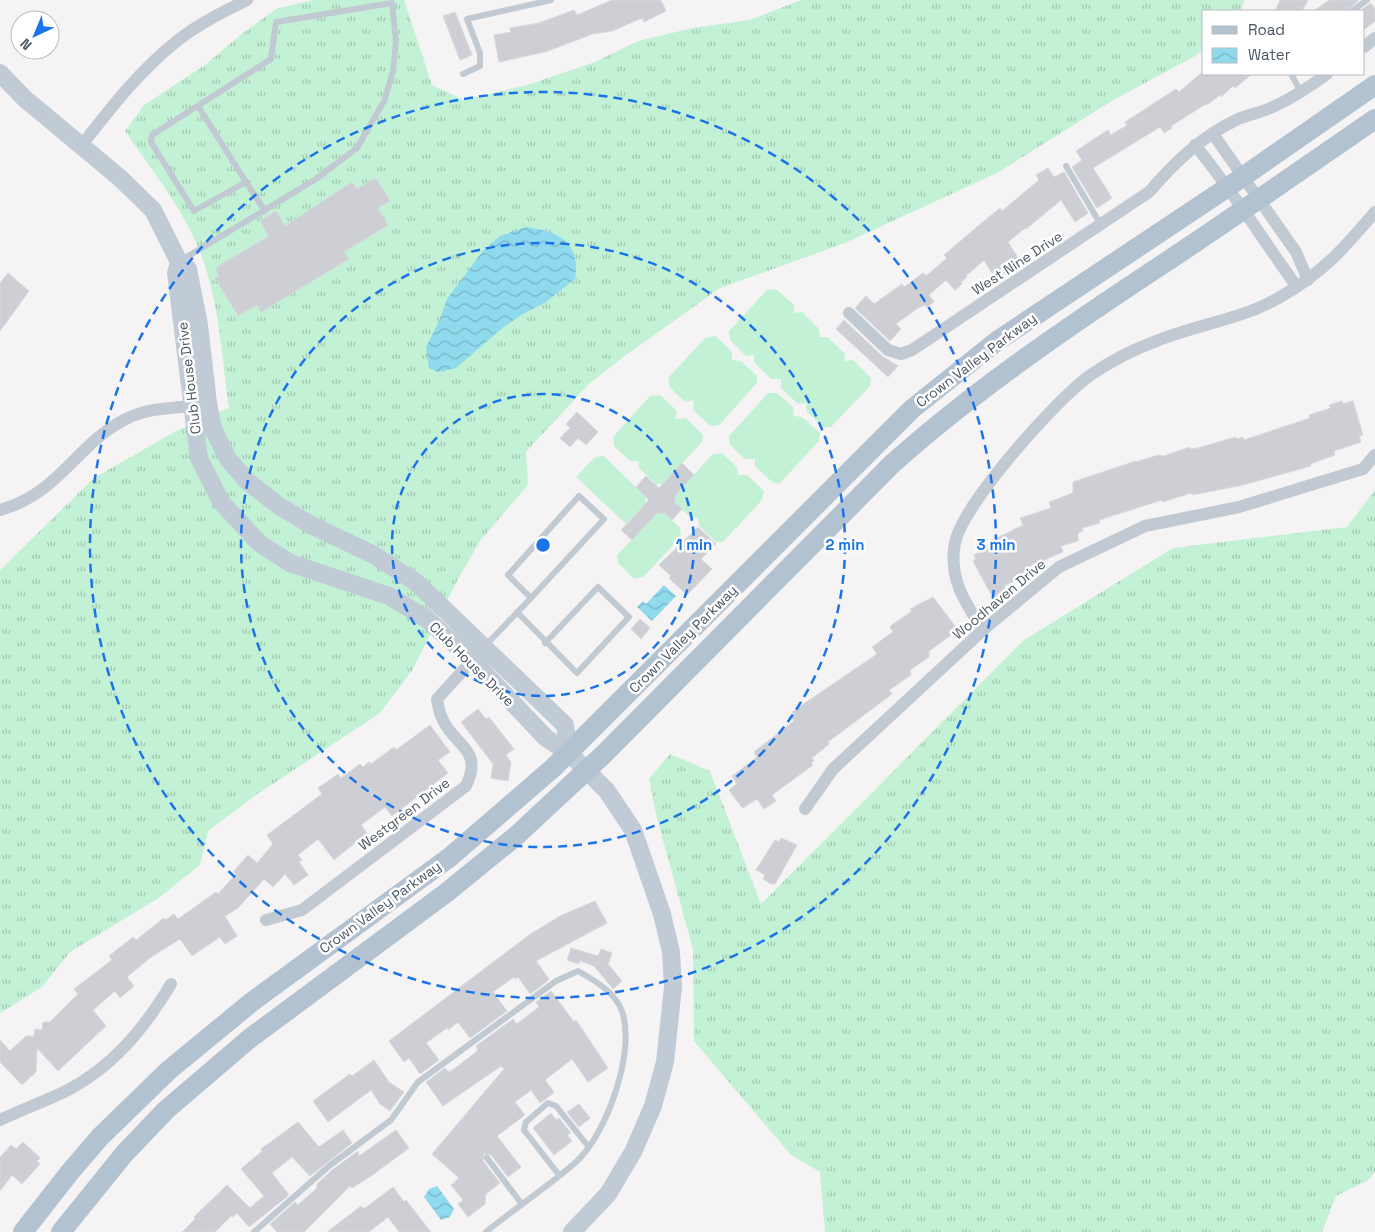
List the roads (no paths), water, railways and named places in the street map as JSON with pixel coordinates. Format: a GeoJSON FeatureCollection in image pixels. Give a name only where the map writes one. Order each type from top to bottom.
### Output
{"type":"FeatureCollection","features":[{"type":"Feature","properties":{"kind":"main road","name":"Crown Valley Parkway"},"geometry":{"type":"LineString","coordinates":[[23,1232],[100,1137],[169,1070],[253,1001],[450,857],[530,789],[912,409],[996,341],[1236,182],[1375,85]]}},
{"type":"Feature","properties":{"kind":"main road","name":"Crown Valley Parkway"},"geometry":{"type":"LineString","coordinates":[[62,1232],[124,1154],[166,1110],[249,1038],[446,893],[516,836],[587,770],[892,464],[930,430],[968,400],[1097,307],[1242,211],[1375,119]]}},
{"type":"Feature","properties":{"kind":"street"},"geometry":{"type":"LineString","coordinates":[[81,146],[119,97],[172,45],[221,13],[247,0]]}},
{"type":"Feature","properties":{"kind":"street"},"geometry":{"type":"LineString","coordinates":[[1365,46],[1375,38]]}},
{"type":"Feature","properties":{"kind":"street","name":"Club House Drive"},"geometry":{"type":"LineString","coordinates":[[0,73],[24,98],[120,178],[153,210],[179,262],[176,273],[200,404],[199,458],[221,502],[259,543],[290,563],[389,596],[427,619],[472,660],[546,738],[569,752],[587,770],[607,791],[633,830],[662,914],[671,952],[674,987],[665,1062],[653,1106],[633,1152],[608,1194],[572,1232]]}},
{"type":"Feature","properties":{"kind":"street","name":"West Nine Drive"},"geometry":{"type":"LineString","coordinates":[[849,313],[888,350],[901,354],[912,350],[1149,192],[1176,161],[1195,145],[1239,119],[1268,109],[1302,93],[1326,75]]}},
{"type":"Feature","properties":{"kind":"street"},"geometry":{"type":"LineString","coordinates":[[1213,134],[1236,182],[1242,211],[1302,284]]}},
{"type":"Feature","properties":{"kind":"street"},"geometry":{"type":"LineString","coordinates":[[1195,145],[1236,182],[1259,199],[1296,252],[1302,284]]}},
{"type":"Feature","properties":{"kind":"street"},"geometry":{"type":"LineString","coordinates":[[983,630],[964,602],[956,583],[953,572],[955,542],[964,519],[1037,424],[1091,374],[1159,340],[1254,310],[1302,284],[1337,257],[1375,212]]}},
{"type":"Feature","properties":{"kind":"street"},"geometry":{"type":"LineString","coordinates":[[0,510],[28,498],[50,484],[98,437],[122,421],[146,410],[200,404]]}},
{"type":"Feature","properties":{"kind":"street","name":"Club House Drive"},"geometry":{"type":"LineString","coordinates":[[200,404],[228,459],[247,481],[279,506],[311,525],[374,555],[417,583],[485,646],[565,726],[569,752]]}},
{"type":"Feature","properties":{"kind":"street","name":"Woodhaven Drive"},"geometry":{"type":"LineString","coordinates":[[805,809],[833,769],[983,630],[1059,568],[1145,526],[1248,504],[1363,468],[1375,455]]}},
{"type":"Feature","properties":{"kind":"street","name":"Westgreen Drive"},"geometry":{"type":"LineString","coordinates":[[266,920],[302,910],[466,786],[472,771],[470,756],[442,719],[437,699],[485,646]]}},
{"type":"Feature","properties":{"kind":"street"},"geometry":{"type":"LineString","coordinates":[[0,1120],[64,1091],[98,1071],[124,1050],[153,1015],[172,984]]}},
{"type":"Feature","properties":{"kind":"lane"},"geometry":{"type":"LineString","coordinates":[[463,74],[480,66],[480,52],[467,19],[551,0]]}},
{"type":"Feature","properties":{"kind":"lane"},"geometry":{"type":"LineString","coordinates":[[1353,10],[1367,0]]}},
{"type":"Feature","properties":{"kind":"lane"},"geometry":{"type":"LineString","coordinates":[[179,262],[316,179],[357,148],[384,101],[393,72],[396,41],[392,2],[276,22],[271,59],[152,135],[151,142],[194,211],[246,182]]}},
{"type":"Feature","properties":{"kind":"lane"},"geometry":{"type":"LineString","coordinates":[[1292,75],[1302,93]]}},
{"type":"Feature","properties":{"kind":"lane"},"geometry":{"type":"LineString","coordinates":[[198,106],[265,211]]}},
{"type":"Feature","properties":{"kind":"lane"},"geometry":{"type":"LineString","coordinates":[[1066,166],[1102,225]]}},
{"type":"Feature","properties":{"kind":"lane"},"geometry":{"type":"LineString","coordinates":[[485,646],[531,598],[604,519],[579,496],[508,575],[531,598]]}},
{"type":"Feature","properties":{"kind":"lane"},"geometry":{"type":"LineString","coordinates":[[517,612],[546,642],[577,673],[629,618],[598,586],[546,642]]}},
{"type":"Feature","properties":{"kind":"lane"},"geometry":{"type":"LineString","coordinates":[[254,1232],[329,1166],[391,1120],[418,1082],[556,981],[578,971],[601,984],[622,1010],[626,1034],[622,1068],[613,1098],[595,1136],[577,1161],[521,1203],[495,1229],[486,1232]]}},
{"type":"Feature","properties":{"kind":"lane"},"geometry":{"type":"LineString","coordinates":[[559,1175],[524,1130],[526,1122],[548,1103],[556,1106],[588,1146]]}},
{"type":"Feature","properties":{"kind":"lane"},"geometry":{"type":"LineString","coordinates":[[487,1158],[521,1203]]}},
{"type":"Feature","properties":{"kind":"water"},"geometry":{"type":"Polygon","coordinates":[[[526,227],[557,235],[571,247],[576,266],[575,279],[546,302],[521,315],[500,330],[456,368],[438,372],[429,368],[426,347],[447,299],[482,252],[500,236],[526,227]]]}},
{"type":"Feature","properties":{"kind":"water"},"geometry":{"type":"Polygon","coordinates":[[[664,585],[676,596],[652,621],[637,607],[643,601],[646,604],[664,585]]]}},
{"type":"Feature","properties":{"kind":"water"},"geometry":{"type":"Polygon","coordinates":[[[437,1186],[454,1209],[450,1217],[441,1220],[424,1197],[429,1189],[437,1186]]]}}]}
